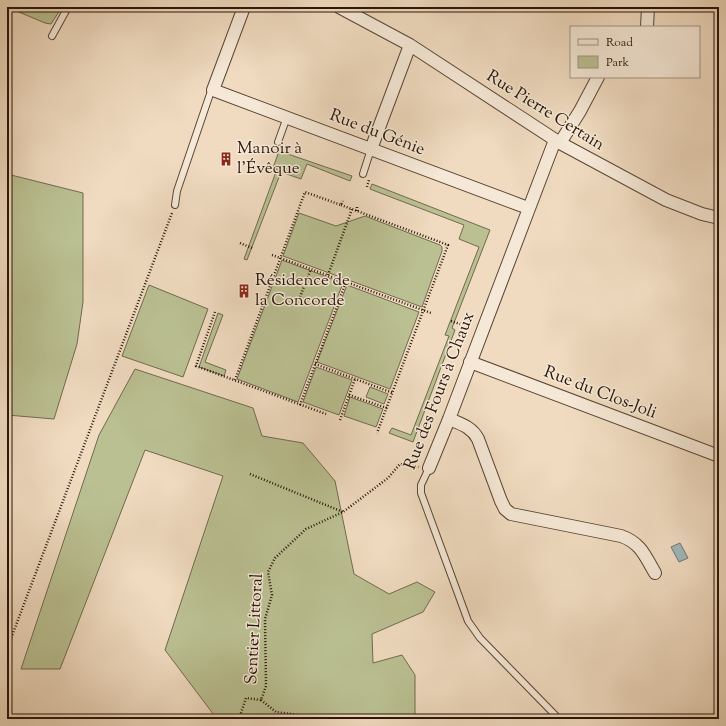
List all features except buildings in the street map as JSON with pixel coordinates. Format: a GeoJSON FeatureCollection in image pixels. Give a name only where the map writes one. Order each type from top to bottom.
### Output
{"type":"FeatureCollection","features":[{"type":"Feature","properties":{"kind":"street"},"geometry":{"type":"LineString","coordinates":[[213,90],[244,7]]}},
{"type":"Feature","properties":{"kind":"street","name":"Rue Pierre Certain"},"geometry":{"type":"LineString","coordinates":[[339,7],[360,12],[558,142],[666,200],[702,214],[719,218]]}},
{"type":"Feature","properties":{"kind":"street"},"geometry":{"type":"LineString","coordinates":[[647,26],[648,7]]}},
{"type":"Feature","properties":{"kind":"street"},"geometry":{"type":"LineString","coordinates":[[371,149],[410,44]]}},
{"type":"Feature","properties":{"kind":"street","name":"Rue des Fours à Chaux"},"geometry":{"type":"LineString","coordinates":[[429,468],[449,419],[528,208],[558,142],[580,111],[597,78]]}},
{"type":"Feature","properties":{"kind":"street","name":"Rue du Génie"},"geometry":{"type":"LineString","coordinates":[[213,90],[528,208]]}},
{"type":"Feature","properties":{"kind":"street","name":"Rue du Clos-Joli"},"geometry":{"type":"LineString","coordinates":[[470,362],[719,456]]}},
{"type":"Feature","properties":{"kind":"street"},"geometry":{"type":"LineString","coordinates":[[449,419],[469,427],[474,432],[501,501],[505,509],[511,514],[621,536],[631,540],[639,546],[655,573]]}},
{"type":"Feature","properties":{"kind":"lane"},"geometry":{"type":"LineString","coordinates":[[52,36],[68,7]]}},
{"type":"Feature","properties":{"kind":"lane"},"geometry":{"type":"LineString","coordinates":[[175,205],[177,191],[210,94],[213,90]]}},
{"type":"Feature","properties":{"kind":"lane"},"geometry":{"type":"LineString","coordinates":[[278,142],[287,118]]}},
{"type":"Feature","properties":{"kind":"lane"},"geometry":{"type":"LineString","coordinates":[[363,174],[371,149]]}},
{"type":"Feature","properties":{"kind":"lane","name":"Rue des Fours à Chaux"},"geometry":{"type":"LineString","coordinates":[[429,468],[421,485],[421,493],[468,621],[480,638],[559,719]]}},
{"type":"Feature","properties":{"kind":"path"},"geometry":{"type":"LineString","coordinates":[[235,380],[305,192],[352,209],[448,245],[377,433]]}},
{"type":"Feature","properties":{"kind":"path"},"geometry":{"type":"LineString","coordinates":[[341,205],[343,201]]}},
{"type":"Feature","properties":{"kind":"path"},"geometry":{"type":"LineString","coordinates":[[7,649],[175,205]]}},
{"type":"Feature","properties":{"kind":"path"},"geometry":{"type":"LineString","coordinates":[[328,275],[352,209]]}},
{"type":"Feature","properties":{"kind":"path"},"geometry":{"type":"LineString","coordinates":[[240,243],[252,248]]}},
{"type":"Feature","properties":{"kind":"path"},"geometry":{"type":"LineString","coordinates":[[272,255],[431,313]]}},
{"type":"Feature","properties":{"kind":"path"},"geometry":{"type":"LineString","coordinates":[[300,297],[311,269]]}},
{"type":"Feature","properties":{"kind":"path"},"geometry":{"type":"LineString","coordinates":[[300,405],[346,282]]}},
{"type":"Feature","properties":{"kind":"path"},"geometry":{"type":"LineString","coordinates":[[215,312],[196,366],[326,414]]}},
{"type":"Feature","properties":{"kind":"path"},"geometry":{"type":"LineString","coordinates":[[450,321],[460,324]]}},
{"type":"Feature","properties":{"kind":"path"},"geometry":{"type":"LineString","coordinates":[[315,364],[393,393]]}},
{"type":"Feature","properties":{"kind":"path"},"geometry":{"type":"LineString","coordinates":[[340,420],[355,379]]}},
{"type":"Feature","properties":{"kind":"path"},"geometry":{"type":"LineString","coordinates":[[349,395],[387,408]]}},
{"type":"Feature","properties":{"kind":"path","name":"Sentier Littoral"},"geometry":{"type":"LineString","coordinates":[[239,719],[246,698],[261,700],[266,686],[265,619],[272,596],[268,572],[275,558],[306,529],[343,512],[388,478],[400,464],[429,468]]}},
{"type":"Feature","properties":{"kind":"path"},"geometry":{"type":"LineString","coordinates":[[250,474],[343,512]]}},
{"type":"Feature","properties":{"kind":"path"},"geometry":{"type":"LineString","coordinates":[[261,700],[276,712],[306,716],[307,719]]}},
{"type":"Feature","properties":{"kind":"green space"},"geometry":{"type":"Polygon","coordinates":[[[7,7],[62,7],[51,24],[45,23],[7,7]]]}},
{"type":"Feature","properties":{"kind":"green space"},"geometry":{"type":"Polygon","coordinates":[[[279,151],[352,176],[350,181],[307,164],[301,179],[281,172],[247,260],[244,259],[277,169],[273,168],[279,151]]]}},
{"type":"Feature","properties":{"kind":"green space"},"geometry":{"type":"Polygon","coordinates":[[[7,174],[83,193],[83,302],[77,344],[54,419],[7,415],[7,174]]]}},
{"type":"Feature","properties":{"kind":"green space"},"geometry":{"type":"Polygon","coordinates":[[[372,184],[490,230],[452,328],[455,330],[413,442],[389,433],[392,428],[411,435],[449,336],[445,335],[479,247],[459,239],[464,225],[370,189],[372,184]]]}},
{"type":"Feature","properties":{"kind":"green space"},"geometry":{"type":"Polygon","coordinates":[[[299,213],[336,226],[365,216],[440,245],[442,247],[442,251],[422,307],[283,256],[299,213]]]}},
{"type":"Feature","properties":{"kind":"green space"},"geometry":{"type":"Polygon","coordinates":[[[282,260],[343,283],[298,402],[237,379],[282,260]]]}},
{"type":"Feature","properties":{"kind":"green space"},"geometry":{"type":"Polygon","coordinates":[[[149,285],[208,309],[183,377],[122,356],[149,285]]]}},
{"type":"Feature","properties":{"kind":"green space"},"geometry":{"type":"Polygon","coordinates":[[[347,285],[419,312],[390,389],[317,362],[347,285]]]}},
{"type":"Feature","properties":{"kind":"green space"},"geometry":{"type":"Polygon","coordinates":[[[218,313],[223,315],[205,362],[226,370],[224,376],[199,367],[218,313]]]}},
{"type":"Feature","properties":{"kind":"green space"},"geometry":{"type":"Polygon","coordinates":[[[316,367],[352,380],[339,415],[303,402],[316,367]]]}},
{"type":"Feature","properties":{"kind":"green space"},"geometry":{"type":"Polygon","coordinates":[[[135,369],[253,408],[262,436],[303,443],[335,481],[354,574],[389,594],[417,582],[435,592],[423,612],[372,634],[373,663],[402,655],[415,675],[415,719],[217,719],[165,650],[223,476],[145,450],[60,669],[21,669],[99,435],[135,369]]]}},
{"type":"Feature","properties":{"kind":"green space"},"geometry":{"type":"Polygon","coordinates":[[[370,387],[388,394],[384,404],[366,397],[370,387]]]}},
{"type":"Feature","properties":{"kind":"green space"},"geometry":{"type":"Polygon","coordinates":[[[350,397],[383,409],[376,427],[344,416],[350,397]]]}},
{"type":"Feature","properties":{"kind":"water"},"geometry":{"type":"Polygon","coordinates":[[[680,543],[688,558],[679,562],[671,547],[680,543]]]}},
{"type":"Feature","properties":{"kind":"place","name":"Manoir à l'Évêque"},"geometry":{"type":"Point","coordinates":[226,159]}},
{"type":"Feature","properties":{"kind":"place","name":"Résidence de la Concorde"},"geometry":{"type":"Point","coordinates":[244,291]}}]}
